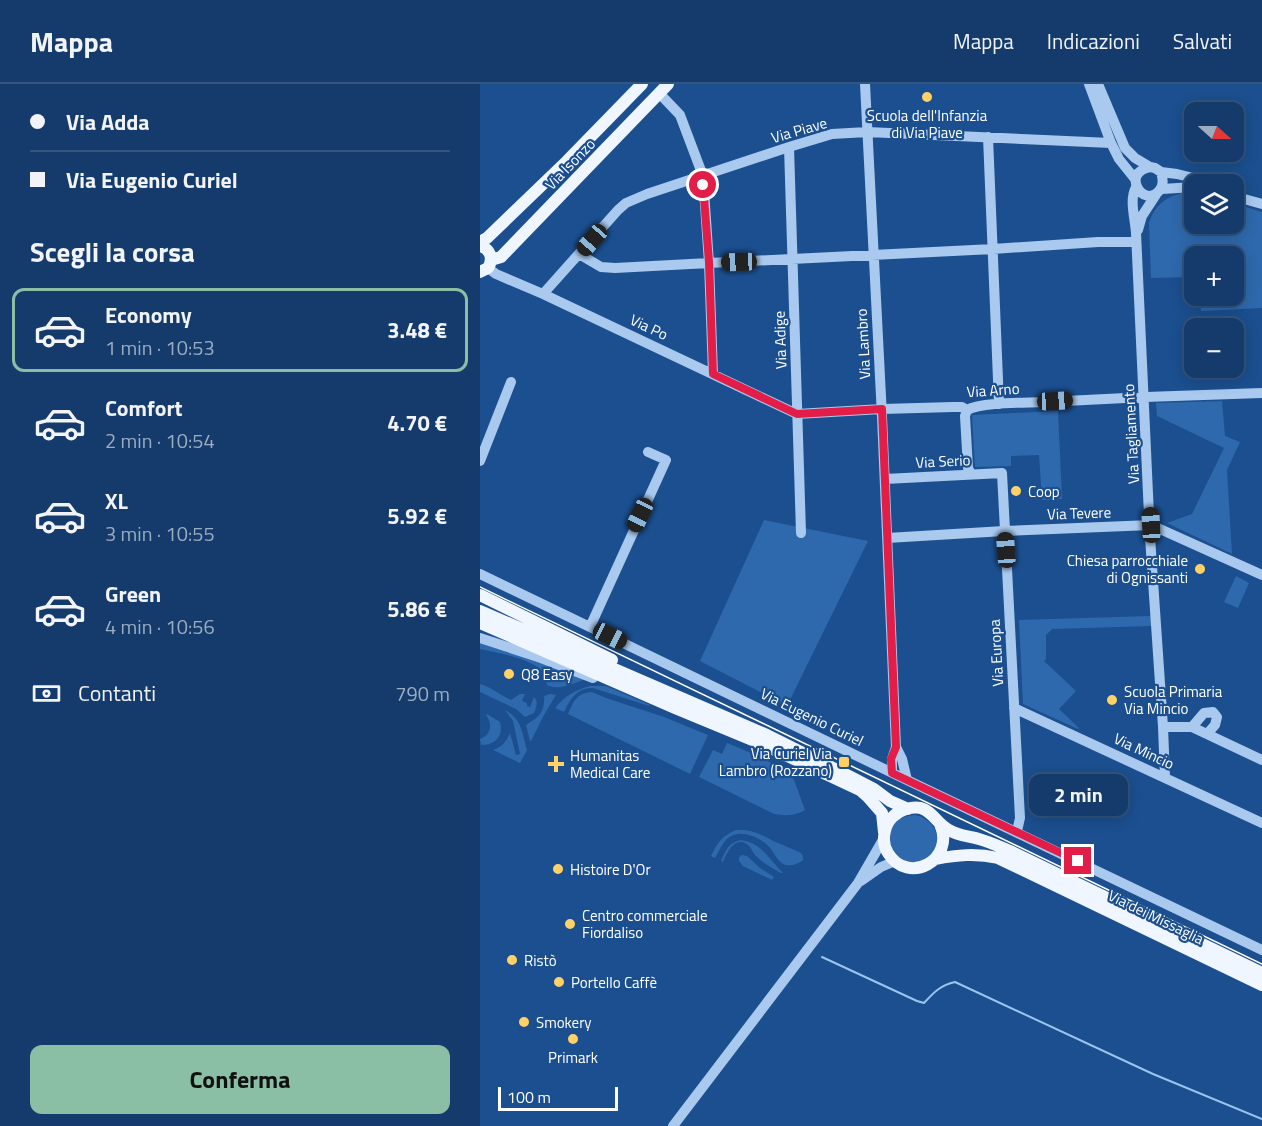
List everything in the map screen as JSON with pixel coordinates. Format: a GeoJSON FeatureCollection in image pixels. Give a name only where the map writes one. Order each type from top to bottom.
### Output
{"type":"FeatureCollection","features":[{"type":"Feature","properties":{"kind":"main road","name":"Via Isonzo"},"geometry":{"type":"LineString","coordinates":[[480,244],[567,161],[642,84]]}},
{"type":"Feature","properties":{"kind":"main road","name":"Via Isonzo"},"geometry":{"type":"LineString","coordinates":[[484,269],[501,257],[664,89]]}},
{"type":"Feature","properties":{"kind":"main road"},"geometry":{"type":"LineString","coordinates":[[480,244],[489,251],[484,269]]}},
{"type":"Feature","properties":{"kind":"main road"},"geometry":{"type":"LineString","coordinates":[[480,595],[699,705]]}},
{"type":"Feature","properties":{"kind":"main road"},"geometry":{"type":"LineString","coordinates":[[480,611],[767,735],[874,789],[890,801],[908,808]]}},
{"type":"Feature","properties":{"kind":"main road"},"geometry":{"type":"LineString","coordinates":[[480,623],[762,744],[860,790],[882,813],[886,849],[895,861]]}},
{"type":"Feature","properties":{"kind":"main road"},"geometry":{"type":"LineString","coordinates":[[884,836],[892,818],[908,808]]}},
{"type":"Feature","properties":{"kind":"main road","name":"Via dei Missaglia"},"geometry":{"type":"LineString","coordinates":[[908,808],[926,810],[935,816],[940,824],[958,835],[982,840],[1010,851],[1262,973]]}},
{"type":"Feature","properties":{"kind":"main road"},"geometry":{"type":"LineString","coordinates":[[934,859],[941,851],[943,844],[940,824]]}},
{"type":"Feature","properties":{"kind":"main road","name":"Via dei Missaglia"},"geometry":{"type":"LineString","coordinates":[[895,861],[903,866],[914,868],[925,866],[934,859],[960,854],[998,858],[1262,985]]}},
{"type":"Feature","properties":{"kind":"street","name":"Via Lambro"},"geometry":{"type":"LineString","coordinates":[[865,84],[882,409],[896,747]]}},
{"type":"Feature","properties":{"kind":"street"},"geometry":{"type":"LineString","coordinates":[[1095,87],[1113,84]]}},
{"type":"Feature","properties":{"kind":"street"},"geometry":{"type":"LineString","coordinates":[[1095,87],[1111,143],[1140,192],[1150,196],[1159,191],[1184,188]]}},
{"type":"Feature","properties":{"kind":"street"},"geometry":{"type":"LineString","coordinates":[[1095,87],[1125,148],[1135,158],[1161,172],[1184,176]]}},
{"type":"Feature","properties":{"kind":"street"},"geometry":{"type":"LineString","coordinates":[[664,89],[680,115],[703,176],[713,374]]}},
{"type":"Feature","properties":{"kind":"street","name":"Via Piave"},"geometry":{"type":"LineString","coordinates":[[543,294],[626,203],[832,134],[867,132],[1111,143]]}},
{"type":"Feature","properties":{"kind":"street"},"geometry":{"type":"LineString","coordinates":[[988,137],[999,404]]}},
{"type":"Feature","properties":{"kind":"street","name":"Via Adige"},"geometry":{"type":"LineString","coordinates":[[789,147],[801,532]]}},
{"type":"Feature","properties":{"kind":"street"},"geometry":{"type":"LineString","coordinates":[[1136,183],[1139,172],[1150,167]]}},
{"type":"Feature","properties":{"kind":"street"},"geometry":{"type":"LineString","coordinates":[[1159,191],[1163,180],[1161,172]]}},
{"type":"Feature","properties":{"kind":"street","name":"Via Tagliamento"},"geometry":{"type":"LineString","coordinates":[[1136,183],[1133,194],[1165,777]]}},
{"type":"Feature","properties":{"kind":"street","name":"Via Tagliamento"},"geometry":{"type":"LineString","coordinates":[[1136,238],[1142,216],[1159,191]]}},
{"type":"Feature","properties":{"kind":"street"},"geometry":{"type":"LineString","coordinates":[[1244,192],[1262,196]]}},
{"type":"Feature","properties":{"kind":"street"},"geometry":{"type":"LineString","coordinates":[[1244,199],[1262,204]]}},
{"type":"Feature","properties":{"kind":"street"},"geometry":{"type":"LineString","coordinates":[[579,254],[601,267],[615,268],[993,249],[1136,238]]}},
{"type":"Feature","properties":{"kind":"street","name":"Via Po"},"geometry":{"type":"LineString","coordinates":[[484,269],[543,294],[797,414]]}},
{"type":"Feature","properties":{"kind":"street"},"geometry":{"type":"LineString","coordinates":[[480,461],[512,382]]}},
{"type":"Feature","properties":{"kind":"street","name":"Via Arno"},"geometry":{"type":"LineString","coordinates":[[797,414],[952,407],[962,407],[967,410],[972,407],[999,404],[1262,393]]}},
{"type":"Feature","properties":{"kind":"street"},"geometry":{"type":"LineString","coordinates":[[967,410],[965,416],[968,468],[971,474]]}},
{"type":"Feature","properties":{"kind":"street"},"geometry":{"type":"LineString","coordinates":[[590,627],[666,460],[648,452]]}},
{"type":"Feature","properties":{"kind":"street","name":"Via Serio"},"geometry":{"type":"LineString","coordinates":[[885,479],[1002,473]]}},
{"type":"Feature","properties":{"kind":"street","name":"Via Europa"},"geometry":{"type":"LineString","coordinates":[[1002,473],[1020,818],[1017,831]]}},
{"type":"Feature","properties":{"kind":"street","name":"Via Tevere"},"geometry":{"type":"LineString","coordinates":[[887,538],[1151,525],[1262,575]]}},
{"type":"Feature","properties":{"kind":"street","name":"Via Eugenio Curiel"},"geometry":{"type":"LineString","coordinates":[[480,574],[1262,950]]}},
{"type":"Feature","properties":{"kind":"street"},"geometry":{"type":"LineString","coordinates":[[480,638],[541,658],[609,685]]}},
{"type":"Feature","properties":{"kind":"street","name":"Via Mincio"},"geometry":{"type":"LineString","coordinates":[[1014,708],[1262,823]]}},
{"type":"Feature","properties":{"kind":"street"},"geometry":{"type":"LineString","coordinates":[[1192,727],[1204,713],[1213,712],[1217,717],[1215,725],[1208,734]]}},
{"type":"Feature","properties":{"kind":"street"},"geometry":{"type":"LineString","coordinates":[[1163,727],[1192,727],[1262,760]]}},
{"type":"Feature","properties":{"kind":"street"},"geometry":{"type":"LineString","coordinates":[[877,765],[896,747]]}},
{"type":"Feature","properties":{"kind":"street"},"geometry":{"type":"LineString","coordinates":[[892,773],[891,759],[896,747]]}},
{"type":"Feature","properties":{"kind":"street"},"geometry":{"type":"LineString","coordinates":[[896,747],[902,759],[907,780]]}},
{"type":"Feature","properties":{"kind":"street"},"geometry":{"type":"LineString","coordinates":[[673,1126],[858,883],[884,836]]}},
{"type":"Feature","properties":{"kind":"street"},"geometry":{"type":"LineString","coordinates":[[858,883],[881,867],[895,861]]}},
{"type":"Feature","properties":{"kind":"shaded area"},"geometry":{"type":"Polygon","coordinates":[[[1184,193],[1184,234],[1244,234],[1244,206],[1262,212],[1262,308],[1201,311],[1201,306],[1244,306],[1244,246],[1184,246],[1184,277],[1151,278],[1149,223],[1161,203],[1170,197],[1184,193]]]}},
{"type":"Feature","properties":{"kind":"shaded area"},"geometry":{"type":"Polygon","coordinates":[[[1222,401],[1225,436],[1240,442],[1227,470],[1232,554],[1167,523],[1192,514],[1224,448],[1157,416],[1156,403],[1222,401]]]}},
{"type":"Feature","properties":{"kind":"shaded area"},"geometry":{"type":"Polygon","coordinates":[[[1058,411],[1062,499],[1042,500],[1039,455],[1011,456],[1011,466],[975,467],[972,415],[1058,411]]]}},
{"type":"Feature","properties":{"kind":"shaded area"},"geometry":{"type":"Polygon","coordinates":[[[764,520],[868,541],[787,706],[700,661],[764,520]]]}},
{"type":"Feature","properties":{"kind":"shaded area"},"geometry":{"type":"Polygon","coordinates":[[[1236,576],[1249,583],[1238,608],[1224,602],[1236,576]]]}},
{"type":"Feature","properties":{"kind":"shaded area"},"geometry":{"type":"Polygon","coordinates":[[[1151,616],[1152,626],[1052,629],[1046,635],[1046,659],[1044,661],[1076,691],[1059,709],[1078,729],[1023,704],[1019,620],[1151,616]]]}},
{"type":"Feature","properties":{"kind":"shaded area"},"geometry":{"type":"Polygon","coordinates":[[[480,643],[586,679],[566,686],[552,687],[547,685],[541,670],[533,664],[480,649],[480,643]]]}},
{"type":"Feature","properties":{"kind":"shaded area"},"geometry":{"type":"Polygon","coordinates":[[[480,684],[511,700],[520,694],[525,694],[522,701],[530,707],[534,697],[537,703],[534,713],[525,717],[516,709],[480,692],[480,684]]]}},
{"type":"Feature","properties":{"kind":"shaded area"},"geometry":{"type":"Polygon","coordinates":[[[590,686],[606,686],[650,705],[587,688],[575,695],[564,712],[555,708],[571,694],[590,686]]]}},
{"type":"Feature","properties":{"kind":"shaded area"},"geometry":{"type":"Polygon","coordinates":[[[592,692],[708,735],[690,774],[568,714],[579,696],[592,692]]]}},
{"type":"Feature","properties":{"kind":"shaded area"},"geometry":{"type":"Polygon","coordinates":[[[556,695],[530,741],[526,725],[540,714],[544,696],[556,695]]]}},
{"type":"Feature","properties":{"kind":"shaded area"},"geometry":{"type":"Polygon","coordinates":[[[505,710],[515,718],[522,732],[527,750],[520,763],[493,750],[503,744],[510,733],[516,755],[520,754],[513,721],[505,710]]]}},
{"type":"Feature","properties":{"kind":"shaded area"},"geometry":{"type":"Polygon","coordinates":[[[487,714],[500,722],[501,732],[494,741],[481,745],[480,739],[487,735],[490,729],[487,714]]]}},
{"type":"Feature","properties":{"kind":"shaded area"},"geometry":{"type":"Polygon","coordinates":[[[727,743],[790,774],[805,810],[790,815],[774,814],[699,777],[713,750],[722,754],[727,743]]]}},
{"type":"Feature","properties":{"kind":"shaded area"},"geometry":{"type":"Polygon","coordinates":[[[915,815],[931,824],[937,839],[933,854],[927,860],[910,863],[903,861],[890,846],[891,833],[897,821],[915,815]]]}},
{"type":"Feature","properties":{"kind":"shaded area"},"geometry":{"type":"Polygon","coordinates":[[[736,830],[758,834],[801,853],[803,860],[793,865],[783,864],[766,844],[756,837],[744,834],[728,838],[715,858],[711,856],[720,840],[736,830]]]}},
{"type":"Feature","properties":{"kind":"shaded area"},"geometry":{"type":"Polygon","coordinates":[[[741,840],[760,848],[783,873],[762,861],[747,844],[742,842],[735,844],[723,862],[721,861],[730,845],[741,840]]]}},
{"type":"Feature","properties":{"kind":"shaded area"},"geometry":{"type":"Polygon","coordinates":[[[742,855],[747,856],[774,877],[772,880],[743,866],[739,861],[742,855]]]}},
{"type":"Feature","properties":{"kind":"waterway"},"geometry":{"type":"LineString","coordinates":[[822,957],[924,1003],[938,990],[955,982],[1153,1074],[1262,1119]]}},
{"type":"Feature","properties":{"kind":"tram line"},"geometry":{"type":"LineString","coordinates":[[480,587],[1262,964]]}},
{"type":"Feature","properties":{"kind":"place","name":"Scuola dell'Infanzia di Via Piave"},"geometry":{"type":"Point","coordinates":[927,97]}},
{"type":"Feature","properties":{"kind":"place","name":"Coop"},"geometry":{"type":"Point","coordinates":[1016,491]}},
{"type":"Feature","properties":{"kind":"place","name":"Chiesa parrocchiale di Ognissanti"},"geometry":{"type":"Point","coordinates":[1200,569]}},
{"type":"Feature","properties":{"kind":"place","name":"Q8 Easy"},"geometry":{"type":"Point","coordinates":[509,674]}},
{"type":"Feature","properties":{"kind":"place","name":"Scuola Primaria Via Mincio"},"geometry":{"type":"Point","coordinates":[1112,700]}},
{"type":"Feature","properties":{"kind":"place","name":"Via Curiel Via Lambro (Rozzano)"},"geometry":{"type":"Point","coordinates":[844,762]}},
{"type":"Feature","properties":{"kind":"place","name":"Humanitas Medical Care"},"geometry":{"type":"Point","coordinates":[556,764]}},
{"type":"Feature","properties":{"kind":"place","name":"Histoire D'Or"},"geometry":{"type":"Point","coordinates":[558,869]}},
{"type":"Feature","properties":{"kind":"place","name":"Centro commerciale Fiordaliso"},"geometry":{"type":"Point","coordinates":[570,924]}},
{"type":"Feature","properties":{"kind":"place","name":"Ristò"},"geometry":{"type":"Point","coordinates":[512,960]}},
{"type":"Feature","properties":{"kind":"place","name":"Portello Caffè"},"geometry":{"type":"Point","coordinates":[559,982]}},
{"type":"Feature","properties":{"kind":"place","name":"Smokery"},"geometry":{"type":"Point","coordinates":[524,1022]}},
{"type":"Feature","properties":{"kind":"place","name":"Primark"},"geometry":{"type":"Point","coordinates":[573,1039]}},
{"type":"Feature","properties":{"kind":"route"},"geometry":{"type":"LineString","coordinates":[[703,185],[709,262],[713,374],[797,414],[882,409],[896,747],[891,759],[892,773],[1078,861]]}}]}
